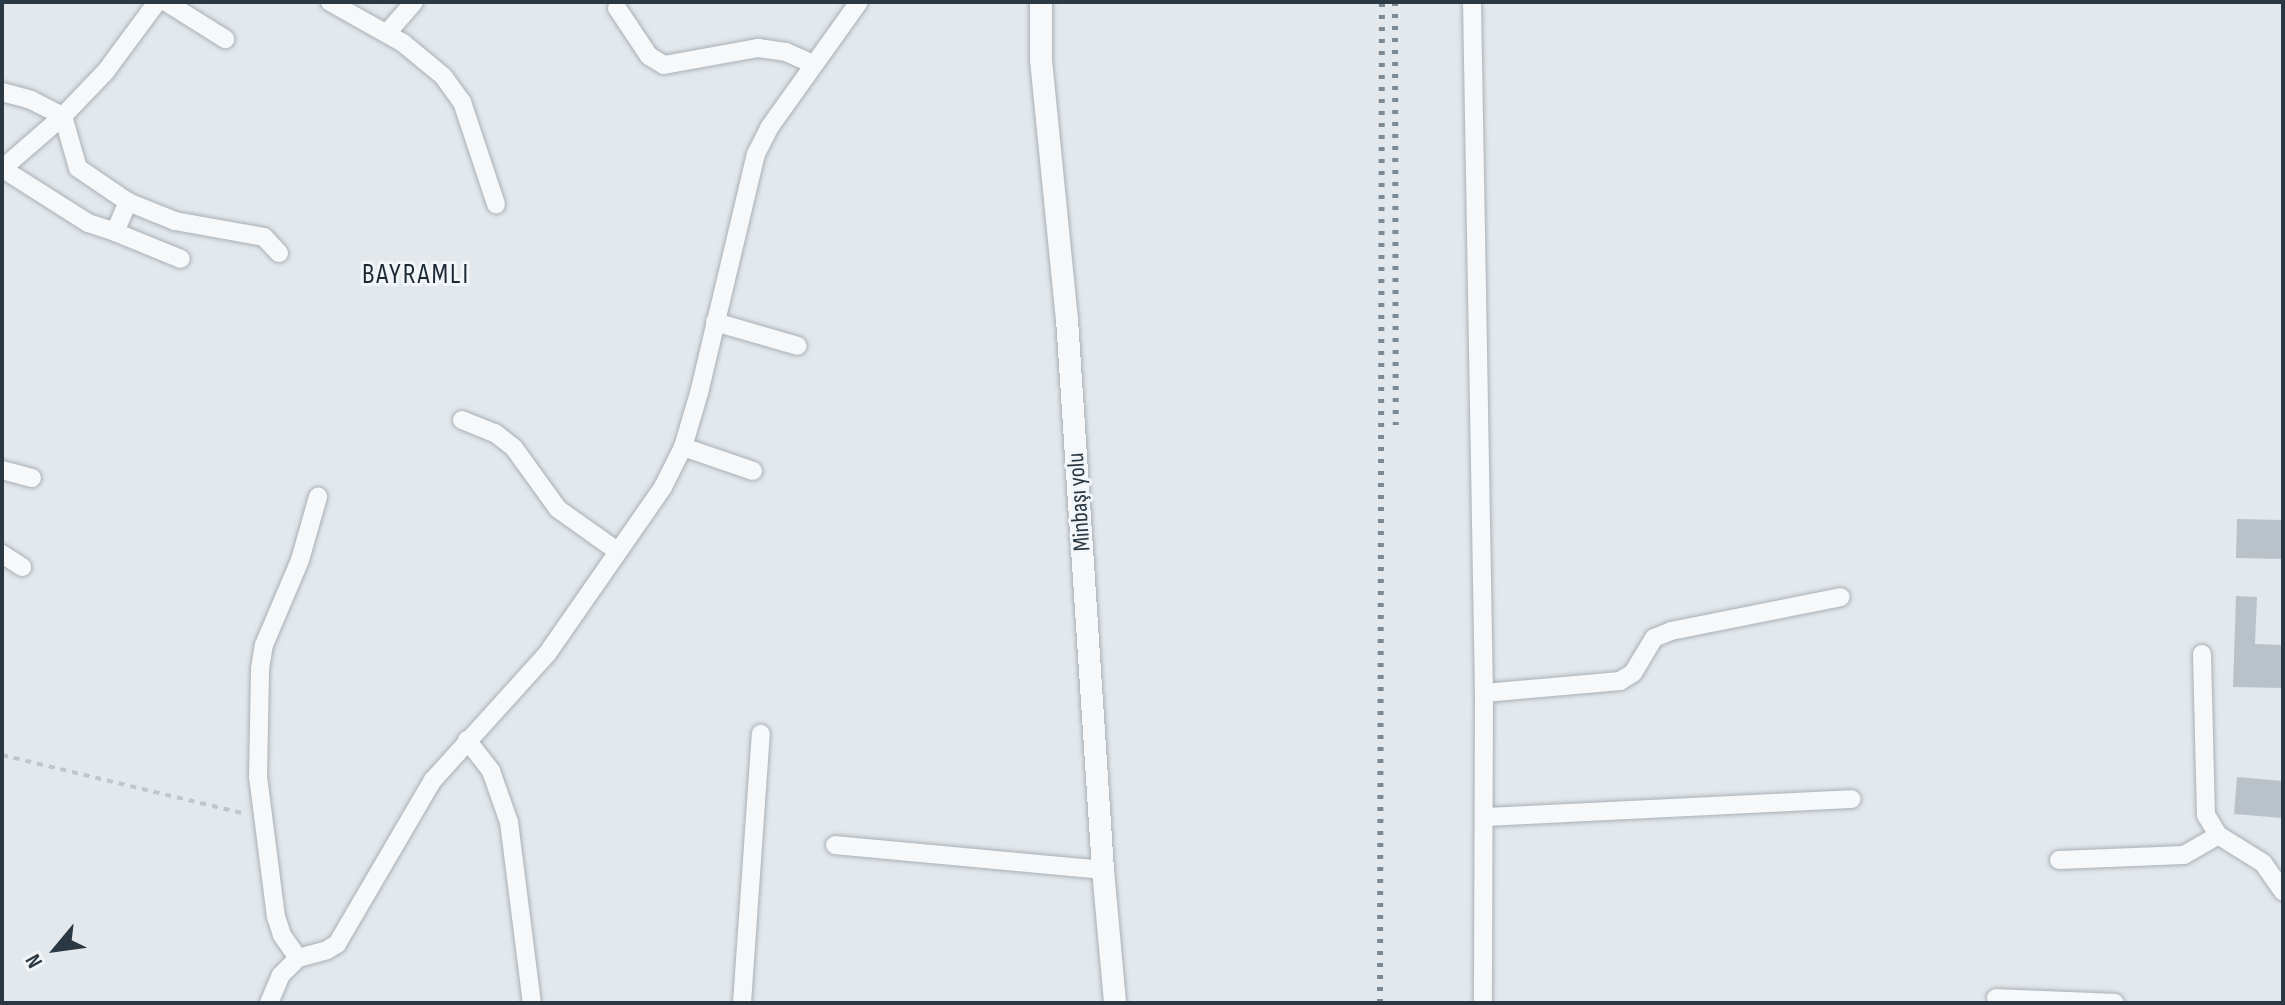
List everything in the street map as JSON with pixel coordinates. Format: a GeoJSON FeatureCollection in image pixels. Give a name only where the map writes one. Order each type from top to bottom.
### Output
{"type":"FeatureCollection","features":[{"type":"Feature","properties":{"kind":"street"},"geometry":{"type":"LineString","coordinates":[[157,2],[106,71],[63,116],[2,169],[88,223],[181,259]]}},
{"type":"Feature","properties":{"kind":"street"},"geometry":{"type":"LineString","coordinates":[[166,2],[225,39]]}},
{"type":"Feature","properties":{"kind":"street"},"geometry":{"type":"LineString","coordinates":[[330,2],[387,33],[433,67],[454,88],[462,102],[496,204]]}},
{"type":"Feature","properties":{"kind":"street"},"geometry":{"type":"LineString","coordinates":[[387,33],[414,2]]}},
{"type":"Feature","properties":{"kind":"street"},"geometry":{"type":"LineString","coordinates":[[269,1003],[281,975],[298,958],[337,944],[414,810],[467,740],[547,654],[663,487],[683,447],[756,154],[769,128],[859,2]]}},
{"type":"Feature","properties":{"kind":"street","name":"Minbaşı yolu"},"geometry":{"type":"LineString","coordinates":[[1041,2],[1041,60],[1067,319],[1103,870],[1115,1003]]}},
{"type":"Feature","properties":{"kind":"street"},"geometry":{"type":"LineString","coordinates":[[1472,2],[1484,693],[1483,1003]]}},
{"type":"Feature","properties":{"kind":"street"},"geometry":{"type":"LineString","coordinates":[[617,8],[649,56],[664,65],[758,48],[786,52],[813,64]]}},
{"type":"Feature","properties":{"kind":"street"},"geometry":{"type":"LineString","coordinates":[[2,92],[31,100],[63,116],[78,168],[128,202],[175,221],[264,237],[279,253]]}},
{"type":"Feature","properties":{"kind":"street"},"geometry":{"type":"LineString","coordinates":[[115,232],[128,202]]}},
{"type":"Feature","properties":{"kind":"street"},"geometry":{"type":"LineString","coordinates":[[715,322],[798,346]]}},
{"type":"Feature","properties":{"kind":"street"},"geometry":{"type":"LineString","coordinates":[[462,420],[495,433],[514,448],[558,509],[617,551]]}},
{"type":"Feature","properties":{"kind":"street"},"geometry":{"type":"LineString","coordinates":[[683,447],[753,471]]}},
{"type":"Feature","properties":{"kind":"street"},"geometry":{"type":"LineString","coordinates":[[2,470],[32,478]]}},
{"type":"Feature","properties":{"kind":"street"},"geometry":{"type":"LineString","coordinates":[[298,958],[282,935],[276,917],[258,777],[260,669],[264,645],[300,560],[318,497]]}},
{"type":"Feature","properties":{"kind":"street"},"geometry":{"type":"LineString","coordinates":[[2,554],[22,567]]}},
{"type":"Feature","properties":{"kind":"street"},"geometry":{"type":"LineString","coordinates":[[1484,693],[1620,681],[1633,673],[1654,638],[1671,631],[1841,597]]}},
{"type":"Feature","properties":{"kind":"street"},"geometry":{"type":"LineString","coordinates":[[2202,654],[2206,815],[2218,835],[2263,863],[2283,892]]}},
{"type":"Feature","properties":{"kind":"street"},"geometry":{"type":"LineString","coordinates":[[742,1003],[761,734]]}},
{"type":"Feature","properties":{"kind":"street"},"geometry":{"type":"LineString","coordinates":[[467,740],[491,771],[509,822],[532,1003]]}},
{"type":"Feature","properties":{"kind":"street"},"geometry":{"type":"LineString","coordinates":[[1485,817],[1852,799]]}},
{"type":"Feature","properties":{"kind":"street"},"geometry":{"type":"LineString","coordinates":[[2059,860],[2184,855],[2218,835]]}},
{"type":"Feature","properties":{"kind":"street"},"geometry":{"type":"LineString","coordinates":[[835,845],[1103,870]]}},
{"type":"Feature","properties":{"kind":"street"},"geometry":{"type":"LineString","coordinates":[[1996,998],[2115,1003]]}},
{"type":"Feature","properties":{"kind":"path"},"geometry":{"type":"LineString","coordinates":[[2,755],[240,814],[264,814]]}},
{"type":"Feature","properties":{"kind":"building"},"geometry":{"type":"Polygon","coordinates":[[[2237,519],[2283,520],[2283,559],[2236,558],[2237,519]]]}},
{"type":"Feature","properties":{"kind":"building"},"geometry":{"type":"Polygon","coordinates":[[[2236,596],[2257,597],[2255,644],[2283,645],[2283,688],[2233,687],[2236,596]]]}},
{"type":"Feature","properties":{"kind":"building"},"geometry":{"type":"Polygon","coordinates":[[[2237,777],[2283,781],[2283,818],[2234,814],[2237,777]]]}},
{"type":"Feature","properties":{"kind":"railway"},"geometry":{"type":"LineString","coordinates":[[1380,1003],[1382,2]]}},
{"type":"Feature","properties":{"kind":"railway"},"geometry":{"type":"LineString","coordinates":[[1395,2],[1396,425]]}},
{"type":"Feature","properties":{"kind":"district","name":"BAYRAMLI"},"geometry":{"type":"Point","coordinates":[416,275]}}]}
